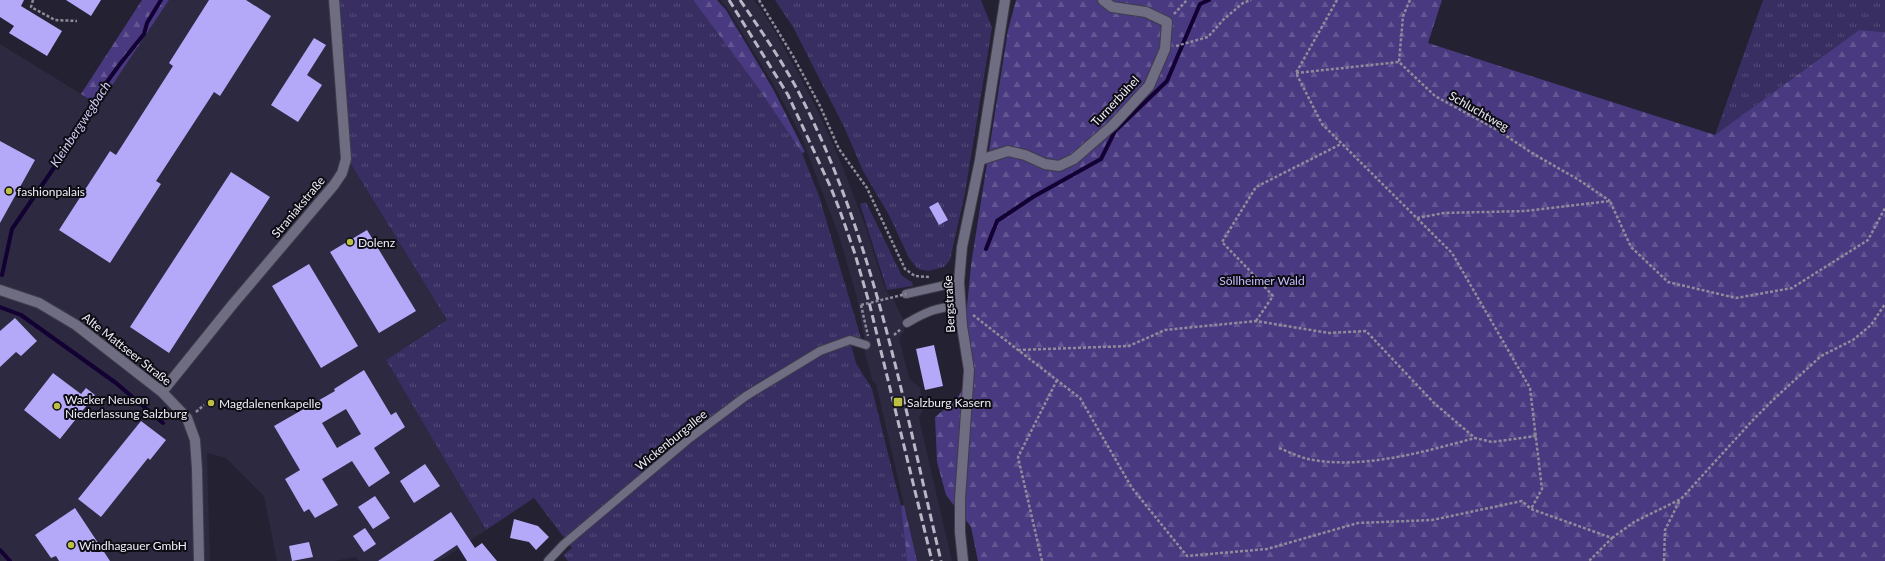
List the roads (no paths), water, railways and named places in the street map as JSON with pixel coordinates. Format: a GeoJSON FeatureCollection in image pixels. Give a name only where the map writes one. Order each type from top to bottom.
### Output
{"type":"FeatureCollection","features":[{"type":"Feature","properties":{"kind":"street","name":"Straniakstraße"},"geometry":{"type":"LineString","coordinates":[[162,392],[233,304],[326,195],[342,173],[346,160],[334,0]]}},
{"type":"Feature","properties":{"kind":"street","name":"Turnerbühel"},"geometry":{"type":"LineString","coordinates":[[980,160],[1008,151],[1025,155],[1045,164],[1059,166],[1074,159],[1113,125],[1149,86],[1165,49],[1167,22],[1146,12],[1112,7],[1103,0]]}},
{"type":"Feature","properties":{"kind":"street","name":"Bergstraße"},"geometry":{"type":"LineString","coordinates":[[962,561],[960,499],[969,370],[962,326],[959,282],[962,247],[980,160],[1004,3]]}},
{"type":"Feature","properties":{"kind":"street","name":"Alte Mattseer Straße"},"geometry":{"type":"LineString","coordinates":[[0,290],[39,303],[76,325],[162,392],[187,418],[194,440],[197,469],[199,561]]}},
{"type":"Feature","properties":{"kind":"lane"},"geometry":{"type":"LineString","coordinates":[[906,294],[959,282]]}},
{"type":"Feature","properties":{"kind":"lane"},"geometry":{"type":"LineString","coordinates":[[907,323],[934,308],[951,306],[961,307]]}},
{"type":"Feature","properties":{"kind":"lane","name":"Wickenburgallee"},"geometry":{"type":"LineString","coordinates":[[548,561],[564,544],[690,438],[746,396],[820,351],[850,340],[867,343]]}},
{"type":"Feature","properties":{"kind":"waterway","name":"Kleinbergwegbach"},"geometry":{"type":"LineString","coordinates":[[2,275],[12,229],[64,153],[104,86],[144,34],[147,23],[161,0]]}},
{"type":"Feature","properties":{"kind":"waterway"},"geometry":{"type":"LineString","coordinates":[[986,249],[997,221],[1033,197],[1101,159],[1115,131],[1167,81],[1200,4],[1209,0]]}},
{"type":"Feature","properties":{"kind":"waterway"},"geometry":{"type":"LineString","coordinates":[[0,307],[21,315],[116,383],[163,423]]}},
{"type":"Feature","properties":{"kind":"waterway"},"geometry":{"type":"LineString","coordinates":[[0,550],[10,561]]}},
{"type":"Feature","properties":{"kind":"railway"},"geometry":{"type":"LineString","coordinates":[[729,0],[788,95],[840,211],[855,254],[870,306],[932,561]]}},
{"type":"Feature","properties":{"kind":"railway"},"geometry":{"type":"LineString","coordinates":[[740,0],[777,55],[797,89],[824,145],[847,202],[884,320],[941,561]]}},
{"type":"Feature","properties":{"kind":"place","name":"fashionpalais"},"geometry":{"type":"Point","coordinates":[9,191]}},
{"type":"Feature","properties":{"kind":"place","name":"Dolenz"},"geometry":{"type":"Point","coordinates":[350,242]}},
{"type":"Feature","properties":{"kind":"place","name":"Salzburg Kasern"},"geometry":{"type":"Point","coordinates":[898,402]}},
{"type":"Feature","properties":{"kind":"place","name":"Magdalenenkapelle"},"geometry":{"type":"Point","coordinates":[211,403]}},
{"type":"Feature","properties":{"kind":"place","name":"Wacker Neuson Niederlassung Salzburg"},"geometry":{"type":"Point","coordinates":[57,406]}},
{"type":"Feature","properties":{"kind":"place","name":"Windhagauer GmbH"},"geometry":{"type":"Point","coordinates":[71,545]}},
{"type":"Feature","properties":{"kind":"park label","name":"Söllheimer Wald"},"geometry":{"type":"Point","coordinates":[1262,280]}}]}
